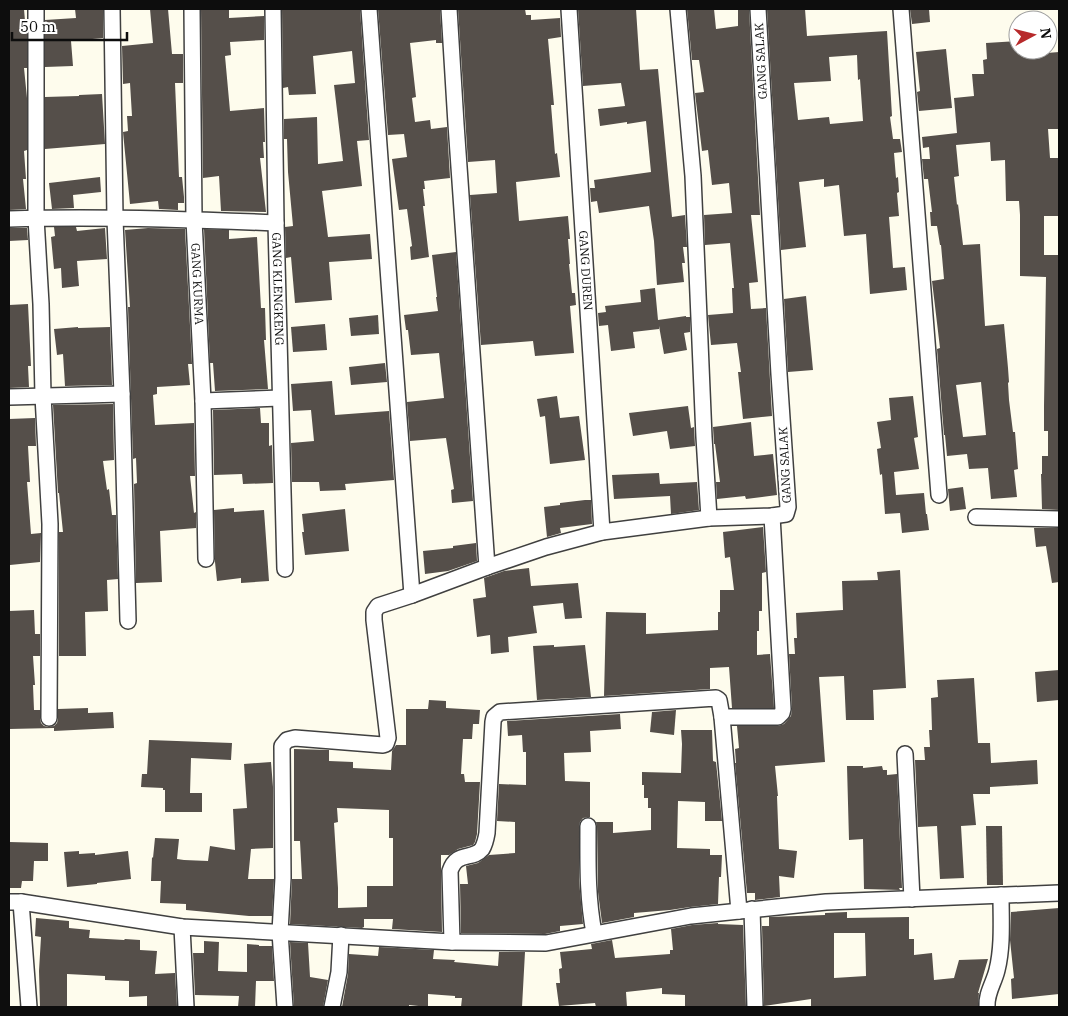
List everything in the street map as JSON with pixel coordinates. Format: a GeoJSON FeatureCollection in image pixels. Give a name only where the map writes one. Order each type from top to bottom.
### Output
{"type":"FeatureCollection","features":[{"type":"Feature","properties":{"kind":"street"},"geometry":{"type":"LineString","coordinates":[[36,9],[36,218],[50,524],[49,718]]}},
{"type":"Feature","properties":{"kind":"street"},"geometry":{"type":"LineString","coordinates":[[112,9],[114,219],[122,394],[128,621]]}},
{"type":"Feature","properties":{"kind":"street","name":"GANG KURMA"},"geometry":{"type":"LineString","coordinates":[[192,9],[194,220],[203,401],[206,559]]}},
{"type":"Feature","properties":{"kind":"street","name":"GANG KLENGKENG"},"geometry":{"type":"LineString","coordinates":[[273,9],[276,223],[285,569]]}},
{"type":"Feature","properties":{"kind":"street"},"geometry":{"type":"LineString","coordinates":[[369,9],[412,595]]}},
{"type":"Feature","properties":{"kind":"street"},"geometry":{"type":"LineString","coordinates":[[449,9],[487,567]]}},
{"type":"Feature","properties":{"kind":"street","name":"GANG DUREN"},"geometry":{"type":"LineString","coordinates":[[569,9],[602,532]]}},
{"type":"Feature","properties":{"kind":"street"},"geometry":{"type":"LineString","coordinates":[[678,9],[693,176],[703,428],[709,518]]}},
{"type":"Feature","properties":{"kind":"street","name":"GANG SALAK"},"geometry":{"type":"LineString","coordinates":[[722,717],[778,716],[782,713],[783,709],[772,516],[786,514],[788,507],[758,9]]}},
{"type":"Feature","properties":{"kind":"street"},"geometry":{"type":"LineString","coordinates":[[901,9],[939,495]]}},
{"type":"Feature","properties":{"kind":"street"},"geometry":{"type":"LineString","coordinates":[[9,219],[194,220],[276,223]]}},
{"type":"Feature","properties":{"kind":"street"},"geometry":{"type":"LineString","coordinates":[[9,397],[122,394]]}},
{"type":"Feature","properties":{"kind":"street"},"geometry":{"type":"LineString","coordinates":[[203,401],[280,398]]}},
{"type":"Feature","properties":{"kind":"street"},"geometry":{"type":"LineString","coordinates":[[286,1007],[280,932],[283,878],[282,746],[287,740],[295,738],[386,744],[388,738],[374,620],[374,612],[378,606],[546,547],[602,532],[709,518],[772,516]]}},
{"type":"Feature","properties":{"kind":"street"},"geometry":{"type":"LineString","coordinates":[[976,517],[1059,519]]}},
{"type":"Feature","properties":{"kind":"street"},"geometry":{"type":"LineString","coordinates":[[452,942],[450,871],[456,860],[477,853],[482,849],[486,841],[494,717],[500,712],[716,698],[719,700],[722,717],[755,1007]]}},
{"type":"Feature","properties":{"kind":"street"},"geometry":{"type":"LineString","coordinates":[[905,754],[912,899]]}},
{"type":"Feature","properties":{"kind":"street"},"geometry":{"type":"LineString","coordinates":[[588,826],[588,883],[594,933]]}},
{"type":"Feature","properties":{"kind":"street"},"geometry":{"type":"LineString","coordinates":[[29,1007],[15,902],[182,927],[452,942],[546,943],[691,916],[826,902],[1059,893]]}},
{"type":"Feature","properties":{"kind":"street"},"geometry":{"type":"LineString","coordinates":[[986,1007],[988,995],[997,970],[1001,945],[1001,895]]}},
{"type":"Feature","properties":{"kind":"street"},"geometry":{"type":"LineString","coordinates":[[182,927],[186,1007]]}},
{"type":"Feature","properties":{"kind":"street"},"geometry":{"type":"LineString","coordinates":[[332,1007],[339,972],[342,935]]}},
{"type":"Feature","properties":{"kind":"building"},"geometry":{"type":"Polygon","coordinates":[[[9,9],[24,9],[25,21],[27,21],[27,68],[24,68],[27,98],[27,150],[24,151],[26,179],[23,179],[26,209],[9,210],[9,9]]]}},
{"type":"Feature","properties":{"kind":"building"},"geometry":{"type":"Polygon","coordinates":[[[75,9],[103,9],[103,38],[71,41],[73,66],[45,67],[45,20],[76,18],[75,9]]]}},
{"type":"Feature","properties":{"kind":"building"},"geometry":{"type":"Polygon","coordinates":[[[150,9],[168,9],[172,54],[183,54],[183,83],[175,83],[179,177],[182,177],[184,197],[184,203],[178,203],[178,210],[159,209],[158,201],[130,204],[123,132],[128,131],[127,116],[132,116],[130,83],[123,84],[122,46],[153,43],[150,9]]]}},
{"type":"Feature","properties":{"kind":"building"},"geometry":{"type":"Polygon","coordinates":[[[201,9],[229,9],[229,18],[264,16],[264,40],[230,42],[231,55],[225,56],[230,111],[264,108],[264,158],[260,158],[266,212],[221,211],[219,176],[203,178],[201,9]]]}},
{"type":"Feature","properties":{"kind":"building"},"geometry":{"type":"Polygon","coordinates":[[[282,9],[360,9],[369,140],[357,141],[362,186],[322,191],[328,237],[370,234],[372,259],[329,262],[332,300],[295,303],[291,257],[286,258],[285,227],[293,226],[287,139],[284,139],[284,119],[317,117],[318,164],[343,161],[334,85],[355,83],[352,51],[313,56],[316,94],[289,95],[288,87],[283,88],[282,9]]]}},
{"type":"Feature","properties":{"kind":"building"},"geometry":{"type":"Polygon","coordinates":[[[378,9],[440,9],[442,43],[436,43],[436,40],[410,43],[416,97],[412,98],[415,122],[430,120],[431,129],[447,127],[450,178],[424,181],[425,206],[423,206],[429,257],[411,260],[410,247],[412,246],[407,209],[399,210],[392,159],[407,157],[404,134],[388,135],[378,9]]]}},
{"type":"Feature","properties":{"kind":"building"},"geometry":{"type":"Polygon","coordinates":[[[458,9],[525,9],[526,15],[531,15],[531,20],[560,18],[561,37],[548,39],[554,105],[551,105],[555,154],[557,153],[560,177],[516,182],[519,221],[568,216],[570,239],[568,239],[569,264],[572,293],[575,293],[576,305],[570,306],[574,353],[535,356],[533,341],[481,345],[470,195],[497,193],[495,160],[468,162],[458,9]]]}},
{"type":"Feature","properties":{"kind":"building"},"geometry":{"type":"Polygon","coordinates":[[[578,9],[636,9],[640,70],[658,69],[672,217],[685,215],[687,247],[683,247],[685,263],[682,263],[684,282],[657,285],[649,206],[599,213],[597,201],[591,202],[590,188],[595,188],[594,180],[651,172],[646,121],[600,126],[598,109],[625,106],[621,83],[583,86],[578,9]]]}},
{"type":"Feature","properties":{"kind":"building"},"geometry":{"type":"Polygon","coordinates":[[[687,9],[714,9],[716,29],[738,26],[738,9],[749,9],[760,215],[751,215],[758,282],[749,283],[751,309],[766,308],[772,416],[743,419],[738,372],[741,372],[737,343],[711,345],[708,315],[733,313],[732,288],[734,288],[730,243],[705,245],[704,215],[732,213],[729,183],[712,185],[708,150],[702,151],[695,93],[704,92],[699,60],[692,60],[687,9]]]}},
{"type":"Feature","properties":{"kind":"building"},"geometry":{"type":"Polygon","coordinates":[[[767,9],[805,9],[807,36],[887,31],[892,116],[890,117],[893,139],[900,139],[902,152],[894,153],[896,178],[898,177],[899,216],[889,217],[893,268],[905,267],[907,290],[870,294],[866,234],[844,236],[839,185],[824,187],[824,179],[799,182],[806,247],[781,250],[767,9]],[[857,55],[829,57],[831,81],[794,83],[798,120],[829,117],[830,124],[863,121],[860,79],[858,80],[857,55]]]}},
{"type":"Feature","properties":{"kind":"building"},"geometry":{"type":"Polygon","coordinates":[[[910,9],[929,9],[930,22],[912,24],[910,9]]]}},
{"type":"Feature","properties":{"kind":"building"},"geometry":{"type":"Polygon","coordinates":[[[1008,42],[1008,60],[1058,60],[1059,52],[1059,129],[1048,129],[1050,158],[1059,158],[1059,216],[1044,216],[1044,255],[1059,255],[1059,510],[1042,509],[1042,456],[1048,456],[1048,431],[1044,431],[1046,277],[1020,276],[1019,201],[1006,201],[1005,160],[991,161],[990,142],[956,145],[959,176],[954,177],[963,245],[980,244],[985,326],[1004,324],[1009,400],[1013,432],[1015,432],[1018,469],[1014,470],[1017,497],[991,499],[988,468],[969,469],[967,454],[947,456],[937,349],[940,348],[932,281],[944,279],[937,226],[931,226],[930,212],[932,212],[928,179],[924,179],[922,159],[930,159],[929,147],[923,148],[922,137],[957,133],[954,98],[974,96],[972,74],[984,74],[983,60],[987,59],[986,43],[1008,42]],[[981,382],[956,385],[963,437],[986,435],[981,382]]]}},
{"type":"Feature","properties":{"kind":"building"},"geometry":{"type":"Polygon","coordinates":[[[946,49],[952,108],[919,111],[917,92],[920,91],[916,52],[946,49]]]}},
{"type":"Feature","properties":{"kind":"building"},"geometry":{"type":"Polygon","coordinates":[[[102,94],[105,144],[45,149],[45,97],[102,94]]]}},
{"type":"Feature","properties":{"kind":"building"},"geometry":{"type":"Polygon","coordinates":[[[100,177],[101,192],[73,195],[74,208],[52,209],[49,183],[100,177]]]}},
{"type":"Feature","properties":{"kind":"building"},"geometry":{"type":"Polygon","coordinates":[[[54,227],[76,227],[77,231],[105,228],[107,259],[77,261],[79,286],[62,288],[61,268],[54,269],[51,237],[55,236],[54,227]]]}},
{"type":"Feature","properties":{"kind":"building"},"geometry":{"type":"Polygon","coordinates":[[[9,228],[27,228],[28,240],[9,241],[9,228]]]}},
{"type":"Feature","properties":{"kind":"building"},"geometry":{"type":"Polygon","coordinates":[[[148,228],[185,229],[192,364],[188,364],[190,385],[157,387],[157,394],[153,395],[155,425],[194,423],[195,476],[190,476],[194,513],[196,512],[196,528],[160,531],[162,582],[136,583],[134,484],[137,483],[136,458],[133,459],[128,307],[130,307],[125,230],[148,228]]]}},
{"type":"Feature","properties":{"kind":"building"},"geometry":{"type":"Polygon","coordinates":[[[204,229],[229,230],[229,239],[257,237],[261,308],[265,308],[266,340],[264,340],[268,389],[215,391],[213,363],[210,363],[204,229]]]}},
{"type":"Feature","properties":{"kind":"building"},"geometry":{"type":"Polygon","coordinates":[[[456,252],[473,501],[452,503],[451,490],[454,489],[446,438],[410,441],[407,402],[444,398],[439,353],[411,355],[404,315],[438,311],[432,255],[456,252]]]}},
{"type":"Feature","properties":{"kind":"building"},"geometry":{"type":"Polygon","coordinates":[[[655,288],[658,320],[690,317],[690,332],[684,333],[687,350],[664,354],[659,326],[659,329],[633,332],[635,348],[611,351],[608,325],[599,326],[598,313],[606,312],[605,306],[641,302],[640,290],[655,288]]]}},
{"type":"Feature","properties":{"kind":"building"},"geometry":{"type":"Polygon","coordinates":[[[806,296],[813,370],[788,372],[784,299],[806,296]]]}},
{"type":"Feature","properties":{"kind":"building"},"geometry":{"type":"Polygon","coordinates":[[[28,304],[31,366],[28,366],[29,387],[9,388],[9,305],[28,304]]]}},
{"type":"Feature","properties":{"kind":"building"},"geometry":{"type":"Polygon","coordinates":[[[378,315],[379,334],[351,336],[349,318],[378,315]]]}},
{"type":"Feature","properties":{"kind":"building"},"geometry":{"type":"Polygon","coordinates":[[[325,324],[327,350],[293,352],[291,327],[325,324]]]}},
{"type":"Feature","properties":{"kind":"building"},"geometry":{"type":"Polygon","coordinates":[[[110,327],[112,385],[65,386],[63,354],[57,355],[54,329],[110,327]]]}},
{"type":"Feature","properties":{"kind":"building"},"geometry":{"type":"Polygon","coordinates":[[[385,363],[387,382],[351,385],[349,367],[385,363]]]}},
{"type":"Feature","properties":{"kind":"building"},"geometry":{"type":"Polygon","coordinates":[[[332,381],[335,415],[389,411],[394,480],[345,484],[346,490],[320,491],[319,482],[292,482],[291,443],[314,441],[311,410],[293,411],[291,384],[332,381]]]}},
{"type":"Feature","properties":{"kind":"building"},"geometry":{"type":"Polygon","coordinates":[[[557,396],[560,418],[579,416],[585,460],[550,464],[545,416],[540,417],[537,399],[557,396]]]}},
{"type":"Feature","properties":{"kind":"building"},"geometry":{"type":"Polygon","coordinates":[[[913,396],[918,437],[914,438],[919,469],[894,472],[896,495],[924,493],[929,530],[902,533],[900,513],[885,514],[882,474],[880,475],[877,449],[881,448],[877,422],[891,420],[889,398],[913,396]]]}},
{"type":"Feature","properties":{"kind":"building"},"geometry":{"type":"Polygon","coordinates":[[[113,404],[114,460],[103,461],[112,515],[116,515],[118,579],[107,580],[108,611],[85,612],[86,656],[59,656],[59,532],[63,532],[58,493],[53,405],[113,404]]]}},
{"type":"Feature","properties":{"kind":"building"},"geometry":{"type":"Polygon","coordinates":[[[688,406],[691,428],[694,427],[695,446],[670,449],[667,431],[633,436],[629,413],[688,406]]]}},
{"type":"Feature","properties":{"kind":"building"},"geometry":{"type":"Polygon","coordinates":[[[260,408],[261,423],[269,423],[269,446],[272,445],[273,483],[243,484],[242,474],[214,475],[213,410],[260,408]]]}},
{"type":"Feature","properties":{"kind":"building"},"geometry":{"type":"Polygon","coordinates":[[[35,418],[36,446],[28,446],[30,482],[27,482],[31,534],[41,533],[40,562],[10,565],[9,419],[35,418]]]}},
{"type":"Feature","properties":{"kind":"building"},"geometry":{"type":"Polygon","coordinates":[[[751,422],[754,456],[773,454],[777,495],[746,499],[745,496],[717,499],[716,482],[720,482],[713,427],[751,422]]]}},
{"type":"Feature","properties":{"kind":"building"},"geometry":{"type":"Polygon","coordinates":[[[659,473],[660,484],[697,482],[699,510],[671,514],[670,496],[614,499],[612,475],[659,473]]]}},
{"type":"Feature","properties":{"kind":"building"},"geometry":{"type":"Polygon","coordinates":[[[963,487],[966,509],[950,511],[948,489],[963,487]]]}},
{"type":"Feature","properties":{"kind":"building"},"geometry":{"type":"Polygon","coordinates":[[[591,500],[592,524],[560,528],[561,533],[547,537],[544,507],[591,500]]]}},
{"type":"Feature","properties":{"kind":"building"},"geometry":{"type":"Polygon","coordinates":[[[234,508],[234,512],[264,510],[269,581],[241,583],[241,578],[217,581],[214,510],[234,508]]]}},
{"type":"Feature","properties":{"kind":"building"},"geometry":{"type":"Polygon","coordinates":[[[345,509],[349,551],[305,555],[302,514],[345,509]]]}},
{"type":"Feature","properties":{"kind":"building"},"geometry":{"type":"Polygon","coordinates":[[[763,527],[766,572],[762,573],[762,611],[759,611],[757,655],[770,654],[774,708],[732,708],[729,667],[710,668],[710,689],[604,696],[606,612],[646,613],[646,634],[718,630],[720,590],[734,590],[730,557],[725,558],[723,532],[763,527]]]}},
{"type":"Feature","properties":{"kind":"building"},"geometry":{"type":"Polygon","coordinates":[[[1034,528],[1059,528],[1059,582],[1052,583],[1046,546],[1036,547],[1034,528]]]}},
{"type":"Feature","properties":{"kind":"building"},"geometry":{"type":"Polygon","coordinates":[[[476,543],[477,561],[448,571],[425,574],[423,551],[453,548],[453,546],[476,543]]]}},
{"type":"Feature","properties":{"kind":"building"},"geometry":{"type":"Polygon","coordinates":[[[529,568],[531,586],[578,583],[582,618],[565,619],[563,603],[533,606],[537,633],[508,637],[509,652],[491,654],[490,635],[477,637],[473,599],[486,597],[484,578],[504,571],[529,568]]]}},
{"type":"Feature","properties":{"kind":"building"},"geometry":{"type":"Polygon","coordinates":[[[900,570],[906,688],[873,690],[874,720],[846,720],[844,676],[819,677],[825,762],[775,766],[778,796],[779,849],[797,851],[794,878],[779,876],[780,897],[755,900],[755,893],[747,893],[735,763],[735,749],[739,748],[737,726],[778,726],[784,724],[791,716],[789,654],[795,654],[794,638],[797,638],[796,613],[843,610],[842,581],[878,580],[877,572],[900,570]]]}},
{"type":"Feature","properties":{"kind":"building"},"geometry":{"type":"Polygon","coordinates":[[[34,610],[35,634],[40,634],[40,656],[33,656],[34,710],[40,710],[41,723],[48,727],[54,726],[58,719],[58,709],[88,708],[88,713],[113,712],[114,728],[54,731],[54,728],[9,729],[9,611],[34,610]]]}},
{"type":"Feature","properties":{"kind":"building"},"geometry":{"type":"Polygon","coordinates":[[[554,645],[554,647],[585,645],[591,697],[537,700],[533,646],[554,645]]]}},
{"type":"Feature","properties":{"kind":"building"},"geometry":{"type":"Polygon","coordinates":[[[1059,670],[1059,700],[1037,702],[1035,672],[1059,670]]]}},
{"type":"Feature","properties":{"kind":"building"},"geometry":{"type":"Polygon","coordinates":[[[974,678],[978,743],[990,743],[991,763],[1037,760],[1038,784],[990,787],[990,794],[973,794],[976,825],[961,826],[964,878],[940,879],[937,826],[918,827],[915,760],[925,760],[924,747],[930,747],[929,730],[932,730],[931,698],[938,697],[937,680],[974,678]]]}},
{"type":"Feature","properties":{"kind":"building"},"geometry":{"type":"Polygon","coordinates":[[[429,700],[446,701],[446,708],[480,710],[479,724],[473,724],[472,739],[463,739],[461,774],[464,774],[465,782],[480,782],[477,834],[473,845],[458,849],[449,855],[441,855],[442,932],[392,929],[393,919],[364,919],[364,927],[362,928],[290,924],[292,879],[302,879],[300,841],[294,841],[294,749],[329,750],[329,761],[353,762],[353,768],[391,770],[392,751],[396,745],[406,745],[406,709],[428,709],[429,700]],[[337,808],[338,822],[334,823],[338,908],[367,907],[367,886],[393,886],[393,838],[389,838],[389,810],[337,808]]]}},
{"type":"Feature","properties":{"kind":"building"},"geometry":{"type":"Polygon","coordinates":[[[676,710],[674,735],[650,732],[652,712],[676,710]]]}},
{"type":"Feature","properties":{"kind":"building"},"geometry":{"type":"Polygon","coordinates":[[[620,714],[621,729],[590,731],[591,752],[564,753],[565,781],[590,782],[590,817],[583,818],[579,826],[579,880],[583,924],[560,926],[560,931],[545,934],[461,933],[460,884],[468,884],[466,866],[478,863],[489,855],[515,853],[515,822],[497,821],[499,784],[526,785],[526,752],[523,752],[522,735],[508,736],[507,721],[620,714]]]}},
{"type":"Feature","properties":{"kind":"building"},"geometry":{"type":"Polygon","coordinates":[[[681,730],[712,730],[713,761],[716,762],[722,821],[705,821],[705,802],[678,801],[677,848],[710,849],[710,855],[722,855],[718,904],[634,913],[634,917],[602,923],[598,892],[596,822],[613,822],[613,833],[651,830],[651,808],[648,808],[648,798],[644,798],[642,772],[681,773],[681,730]]]}},
{"type":"Feature","properties":{"kind":"building"},"geometry":{"type":"Polygon","coordinates":[[[149,740],[232,743],[231,760],[191,758],[190,793],[202,793],[202,812],[165,812],[165,790],[163,788],[141,787],[142,774],[147,774],[149,740]]]}},
{"type":"Feature","properties":{"kind":"building"},"geometry":{"type":"Polygon","coordinates":[[[271,762],[273,848],[251,849],[248,879],[274,879],[272,916],[249,916],[186,910],[186,904],[160,903],[161,881],[151,881],[155,838],[179,839],[177,859],[208,861],[210,846],[235,850],[233,809],[247,808],[244,764],[271,762]]]}},
{"type":"Feature","properties":{"kind":"building"},"geometry":{"type":"Polygon","coordinates":[[[847,766],[863,766],[863,768],[882,766],[883,770],[887,770],[887,775],[897,774],[902,888],[899,888],[900,890],[864,889],[863,839],[849,840],[847,766]]]}},
{"type":"Feature","properties":{"kind":"building"},"geometry":{"type":"Polygon","coordinates":[[[986,826],[1002,826],[1003,885],[987,885],[986,826]]]}},
{"type":"Feature","properties":{"kind":"building"},"geometry":{"type":"Polygon","coordinates":[[[9,842],[48,843],[48,861],[34,861],[33,881],[22,881],[21,888],[9,888],[9,842]]]}},
{"type":"Feature","properties":{"kind":"building"},"geometry":{"type":"Polygon","coordinates":[[[79,851],[79,854],[95,853],[95,855],[128,851],[131,879],[67,887],[64,852],[79,851]]]}},
{"type":"Feature","properties":{"kind":"building"},"geometry":{"type":"Polygon","coordinates":[[[1059,908],[1059,994],[1012,999],[1011,979],[1014,978],[1010,940],[1011,912],[1059,908]]]}},
{"type":"Feature","properties":{"kind":"building"},"geometry":{"type":"Polygon","coordinates":[[[847,912],[847,918],[909,917],[909,939],[914,939],[914,955],[932,953],[934,980],[954,978],[959,960],[988,959],[978,993],[978,1007],[811,1007],[811,999],[764,1006],[762,926],[769,926],[769,917],[825,915],[825,913],[847,912]],[[834,933],[834,978],[866,976],[865,933],[834,933]]]}},
{"type":"Feature","properties":{"kind":"building"},"geometry":{"type":"Polygon","coordinates":[[[36,918],[69,921],[69,928],[90,930],[89,938],[140,940],[140,950],[157,951],[155,974],[175,973],[177,1007],[147,1007],[147,996],[129,997],[129,981],[105,980],[105,976],[67,974],[67,1007],[40,1007],[39,971],[41,937],[35,936],[36,918]]]}},
{"type":"Feature","properties":{"kind":"building"},"geometry":{"type":"Polygon","coordinates":[[[718,923],[743,925],[746,1007],[685,1007],[685,995],[662,994],[662,988],[626,992],[627,1007],[596,1007],[595,1003],[559,1006],[556,983],[560,983],[559,969],[562,968],[560,952],[592,949],[591,944],[612,940],[615,958],[670,954],[670,950],[673,950],[671,929],[718,923]]]}},
{"type":"Feature","properties":{"kind":"building"},"geometry":{"type":"Polygon","coordinates":[[[204,941],[219,942],[218,971],[247,972],[247,944],[272,946],[274,981],[256,981],[255,1007],[238,1007],[239,996],[195,995],[193,953],[204,953],[204,941]]]}},
{"type":"Feature","properties":{"kind":"building"},"geometry":{"type":"Polygon","coordinates":[[[290,942],[308,943],[310,977],[328,980],[323,1007],[294,1007],[290,942]]]}},
{"type":"Feature","properties":{"kind":"building"},"geometry":{"type":"Polygon","coordinates":[[[379,947],[434,950],[433,959],[498,966],[499,952],[525,952],[522,1007],[461,1007],[462,998],[428,994],[428,1007],[409,1005],[409,1007],[342,1007],[348,974],[349,954],[378,956],[379,947]]]}}]}
